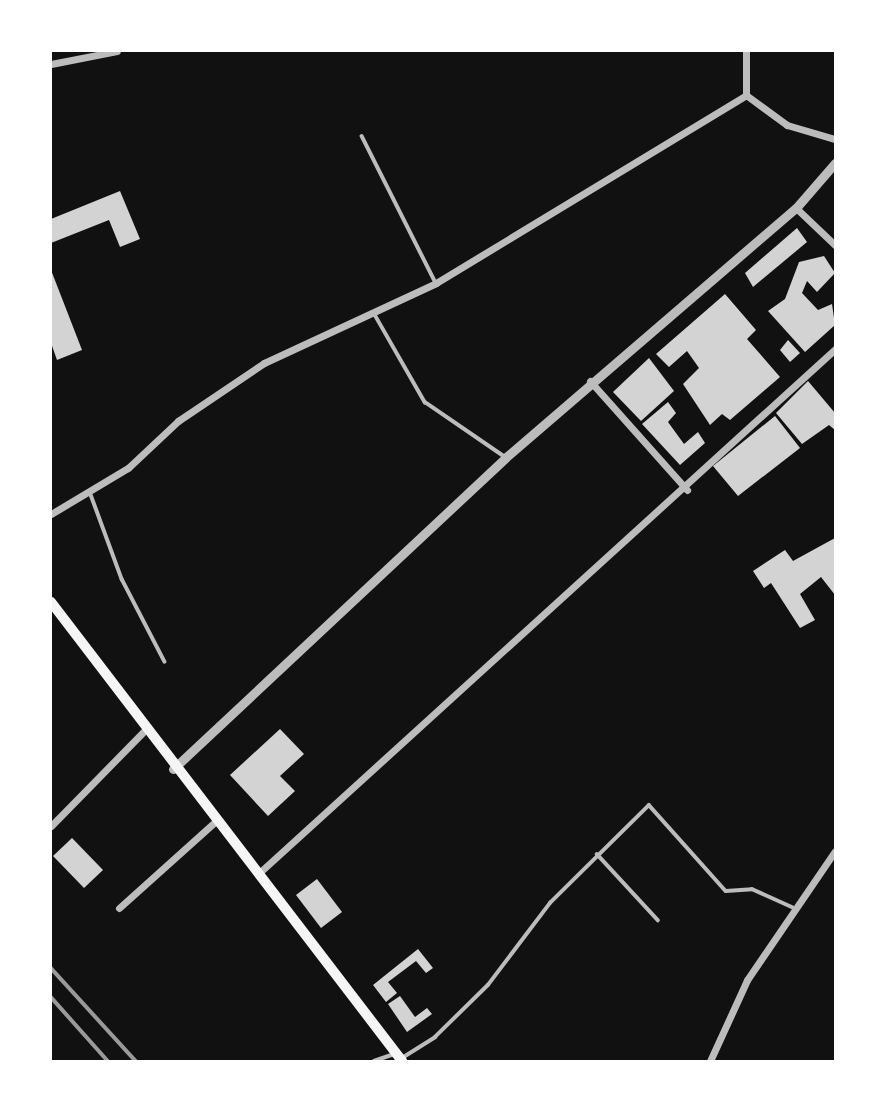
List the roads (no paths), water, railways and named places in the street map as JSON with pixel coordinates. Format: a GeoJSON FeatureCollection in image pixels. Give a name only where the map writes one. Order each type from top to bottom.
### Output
{"type":"FeatureCollection","features":[{"type":"Feature","properties":{"kind":"main road"},"geometry":{"type":"LineString","coordinates":[[51,602],[173,769],[260,873],[399,1058]]}},
{"type":"Feature","properties":{"kind":"street"},"geometry":{"type":"LineString","coordinates":[[51,64],[117,51]]}},
{"type":"Feature","properties":{"kind":"street"},"geometry":{"type":"LineString","coordinates":[[746,95],[747,51]]}},
{"type":"Feature","properties":{"kind":"street"},"geometry":{"type":"LineString","coordinates":[[746,95],[788,125],[835,139]]}},
{"type":"Feature","properties":{"kind":"street"},"geometry":{"type":"LineString","coordinates":[[51,514],[90,491],[213,395],[314,336],[436,283],[746,95]]}},
{"type":"Feature","properties":{"kind":"street"},"geometry":{"type":"LineString","coordinates":[[173,769],[590,381],[796,208],[835,163]]}},
{"type":"Feature","properties":{"kind":"street"},"geometry":{"type":"LineString","coordinates":[[796,208],[835,245]]}},
{"type":"Feature","properties":{"kind":"street"},"geometry":{"type":"LineString","coordinates":[[260,873],[687,490],[835,349]]}},
{"type":"Feature","properties":{"kind":"street"},"geometry":{"type":"LineString","coordinates":[[590,381],[687,490]]}},
{"type":"Feature","properties":{"kind":"street"},"geometry":{"type":"LineString","coordinates":[[51,826],[144,731]]}},
{"type":"Feature","properties":{"kind":"street"},"geometry":{"type":"LineString","coordinates":[[119,908],[216,821]]}},
{"type":"Feature","properties":{"kind":"street"},"geometry":{"type":"LineString","coordinates":[[710,1061],[729,1014],[792,906],[835,851]]}},
{"type":"Feature","properties":{"kind":"lane"},"geometry":{"type":"LineString","coordinates":[[362,136],[436,283]]}},
{"type":"Feature","properties":{"kind":"lane"},"geometry":{"type":"LineString","coordinates":[[373,312],[425,402],[505,458]]}},
{"type":"Feature","properties":{"kind":"lane"},"geometry":{"type":"LineString","coordinates":[[90,491],[122,579],[165,662]]}},
{"type":"Feature","properties":{"kind":"lane"},"geometry":{"type":"LineString","coordinates":[[374,1061],[399,1058],[435,1037],[488,985],[550,902],[649,805],[726,891],[752,889],[792,906]]}},
{"type":"Feature","properties":{"kind":"lane"},"geometry":{"type":"LineString","coordinates":[[597,854],[658,920]]}},
{"type":"Feature","properties":{"kind":"railway"},"geometry":{"type":"LineString","coordinates":[[51,968],[136,1061]]}},
{"type":"Feature","properties":{"kind":"railway"},"geometry":{"type":"LineString","coordinates":[[51,997],[108,1061]]}}]}
